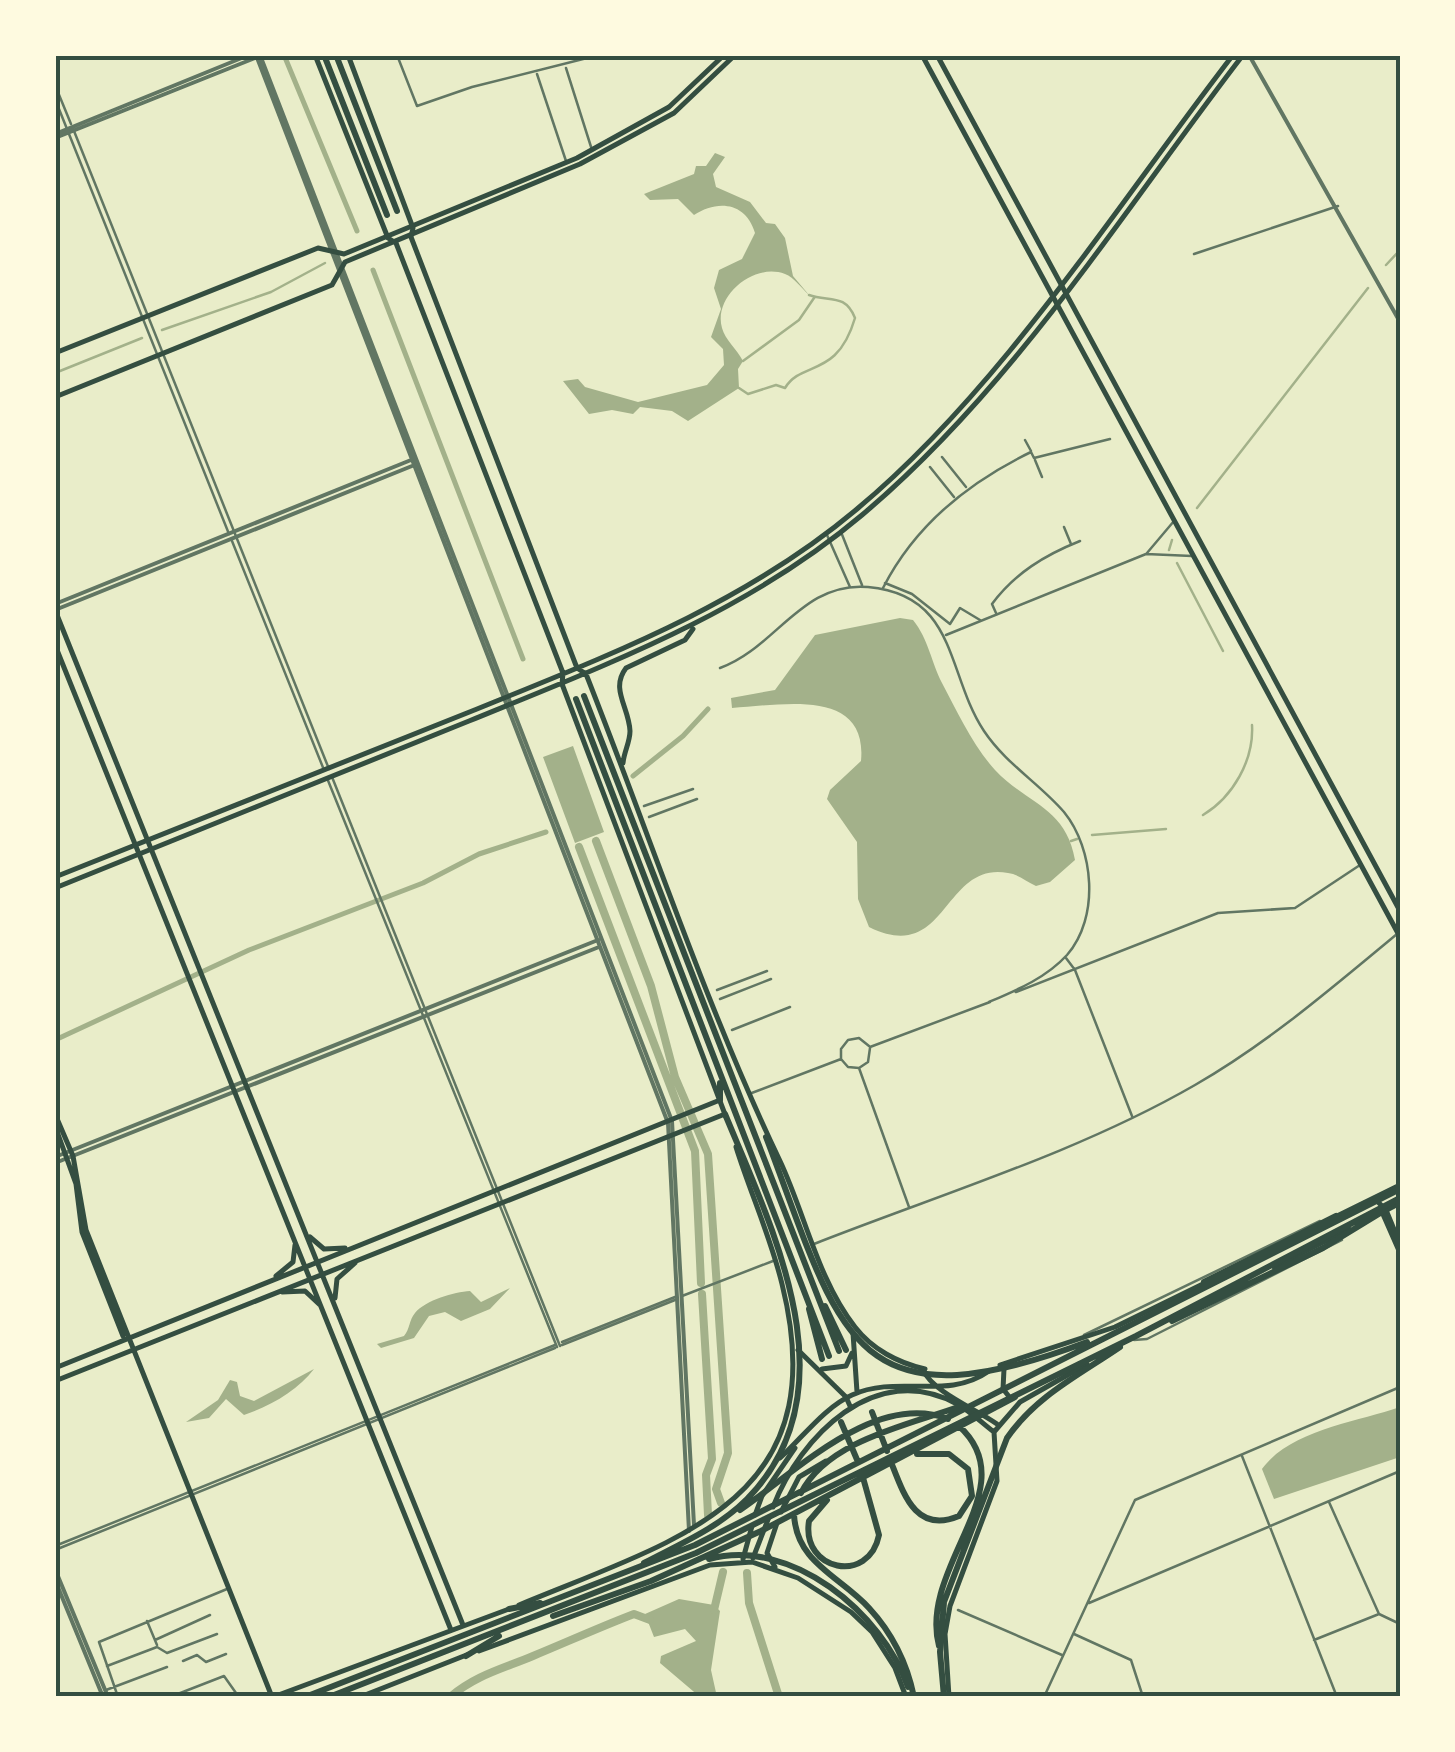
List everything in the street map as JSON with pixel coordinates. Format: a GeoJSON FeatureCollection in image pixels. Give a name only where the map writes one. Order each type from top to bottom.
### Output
{"type":"FeatureCollection","features":[{"type":"Feature","properties":{"kind":"highway"},"geometry":{"type":"LineString","coordinates":[[324,55],[388,215]]}},
{"type":"Feature","properties":{"kind":"highway"},"geometry":{"type":"LineString","coordinates":[[336,55],[398,211]]}},
{"type":"Feature","properties":{"kind":"highway"},"geometry":{"type":"LineString","coordinates":[[584,696],[746,1095],[817,1294],[846,1350]]}},
{"type":"Feature","properties":{"kind":"highway"},"geometry":{"type":"LineString","coordinates":[[576,699],[720,1077],[746,1165],[780,1253],[798,1327],[801,1366],[795,1413],[763,1480],[716,1526]]}},
{"type":"Feature","properties":{"kind":"highway"},"geometry":{"type":"LineString","coordinates":[[678,933],[680,913]]}},
{"type":"Feature","properties":{"kind":"highway"},"geometry":{"type":"LineString","coordinates":[[652,923],[667,937]]}},
{"type":"Feature","properties":{"kind":"highway"},"geometry":{"type":"LineString","coordinates":[[720,1077],[720,1100]]}},
{"type":"Feature","properties":{"kind":"highway"},"geometry":{"type":"LineString","coordinates":[[729,1112],[808,1298],[822,1360]]}},
{"type":"Feature","properties":{"kind":"highway"},"geometry":{"type":"LineString","coordinates":[[766,1136],[784,1202]]}},
{"type":"Feature","properties":{"kind":"highway"},"geometry":{"type":"LineString","coordinates":[[766,1136],[811,1243],[824,1288],[850,1331],[886,1361],[910,1372],[966,1378],[1116,1331],[1400,1187]]}},
{"type":"Feature","properties":{"kind":"highway"},"geometry":{"type":"LineString","coordinates":[[746,1165],[771,1207]]}},
{"type":"Feature","properties":{"kind":"highway"},"geometry":{"type":"LineString","coordinates":[[305,1697],[591,1588],[770,1509],[1298,1234],[1371,1200]]}},
{"type":"Feature","properties":{"kind":"highway"},"geometry":{"type":"LineString","coordinates":[[940,1652],[944,1602],[1006,1438],[1022,1416],[1052,1390],[1134,1338],[1400,1201]]}},
{"type":"Feature","properties":{"kind":"highway"},"geometry":{"type":"LineString","coordinates":[[329,1697],[559,1609],[742,1532],[1040,1380],[1323,1248],[1384,1211]]}},
{"type":"Feature","properties":{"kind":"highway"},"geometry":{"type":"LineString","coordinates":[[466,1656],[518,1625],[609,1597],[688,1565],[910,1455],[1003,1406],[1040,1380]]}},
{"type":"Feature","properties":{"kind":"highway"},"geometry":{"type":"LineString","coordinates":[[911,1697],[903,1657],[888,1630],[867,1605],[809,1559],[798,1538],[794,1509],[810,1476],[826,1461],[991,1396]]}},
{"type":"Feature","properties":{"kind":"highway"},"geometry":{"type":"LineString","coordinates":[[872,1412],[911,1508],[923,1519],[937,1522],[959,1516],[972,1496],[968,1469],[948,1454],[910,1455]]}},
{"type":"Feature","properties":{"kind":"highway"},"geometry":{"type":"LineString","coordinates":[[620,1576],[716,1526],[841,1440],[900,1414],[931,1412],[958,1426],[980,1454],[984,1473],[982,1492],[940,1586],[936,1634],[946,1697]]}},
{"type":"Feature","properties":{"kind":"highway"},"geometry":{"type":"LineString","coordinates":[[840,1490],[816,1508],[806,1535],[817,1557],[844,1568],[869,1557],[879,1535],[872,1502],[841,1422]]}},
{"type":"Feature","properties":{"kind":"highway"},"geometry":{"type":"LineString","coordinates":[[688,1565],[723,1556],[768,1559],[822,1583],[868,1620],[900,1665],[911,1697]]}},
{"type":"Feature","properties":{"kind":"highway"},"geometry":{"type":"LineString","coordinates":[[508,1609],[561,1599]]}},
{"type":"Feature","properties":{"kind":"main road"},"geometry":{"type":"LineString","coordinates":[[316,55],[388,238],[396,242],[563,674],[562,684],[652,923],[720,1100],[729,1112],[774,1261],[792,1345],[787,1413],[768,1460],[751,1484]]}},
{"type":"Feature","properties":{"kind":"main road"},"geometry":{"type":"LineString","coordinates":[[348,55],[413,228],[411,238],[577,668],[586,674],[746,1095],[766,1136]]}},
{"type":"Feature","properties":{"kind":"main road"},"geometry":{"type":"LineString","coordinates":[[594,153],[669,107],[724,55]]}},
{"type":"Feature","properties":{"kind":"main road"},"geometry":{"type":"LineString","coordinates":[[55,397],[332,285],[340,268],[674,113],[736,55]]}},
{"type":"Feature","properties":{"kind":"main road"},"geometry":{"type":"LineString","coordinates":[[922,55],[1399,933]]}},
{"type":"Feature","properties":{"kind":"main road"},"geometry":{"type":"LineString","coordinates":[[937,55],[1400,911]]}},
{"type":"Feature","properties":{"kind":"main road"},"geometry":{"type":"LineString","coordinates":[[839,528],[947,424],[1233,55]]}},
{"type":"Feature","properties":{"kind":"main road"},"geometry":{"type":"LineString","coordinates":[[55,888],[586,674],[694,626],[757,591],[839,528],[952,429],[1066,290],[1248,55]]}},
{"type":"Feature","properties":{"kind":"main road"},"geometry":{"type":"LineString","coordinates":[[55,353],[318,248],[335,253],[388,238],[568,165]]}},
{"type":"Feature","properties":{"kind":"main road"},"geometry":{"type":"LineString","coordinates":[[1138,453],[1150,447]]}},
{"type":"Feature","properties":{"kind":"main road"},"geometry":{"type":"LineString","coordinates":[[55,877],[692,619],[828,537]]}},
{"type":"Feature","properties":{"kind":"main road"},"geometry":{"type":"LineString","coordinates":[[55,607],[463,1625]]}},
{"type":"Feature","properties":{"kind":"main road"},"geometry":{"type":"LineString","coordinates":[[622,766],[630,732],[618,688],[620,676],[626,668],[685,640],[694,626]]}},
{"type":"Feature","properties":{"kind":"main road"},"geometry":{"type":"LineString","coordinates":[[55,645],[451,1630]]}},
{"type":"Feature","properties":{"kind":"main road"},"geometry":{"type":"LineString","coordinates":[[1246,653],[1258,647]]}},
{"type":"Feature","properties":{"kind":"main road"},"geometry":{"type":"LineString","coordinates":[[1349,841],[1361,835]]}},
{"type":"Feature","properties":{"kind":"main road"},"geometry":{"type":"LineString","coordinates":[[1389,889],[1400,899]]}},
{"type":"Feature","properties":{"kind":"main road"},"geometry":{"type":"LineString","coordinates":[[55,1368],[720,1100]]}},
{"type":"Feature","properties":{"kind":"main road"},"geometry":{"type":"LineString","coordinates":[[244,1110],[248,1102],[255,1106]]}},
{"type":"Feature","properties":{"kind":"main road"},"geometry":{"type":"LineString","coordinates":[[55,1381],[729,1112]]}},
{"type":"Feature","properties":{"kind":"main road"},"geometry":{"type":"LineString","coordinates":[[55,1114],[70,1154],[86,1230],[271,1697],[508,1609],[692,1530],[751,1484],[846,1397],[878,1386],[959,1387],[996,1366]]}},
{"type":"Feature","properties":{"kind":"main road"},"geometry":{"type":"LineString","coordinates":[[55,1126],[70,1154]]}},
{"type":"Feature","properties":{"kind":"main road"},"geometry":{"type":"LineString","coordinates":[[811,1243],[853,1325],[892,1358],[921,1368],[962,1372],[1009,1363],[1116,1327],[1400,1187]]}},
{"type":"Feature","properties":{"kind":"main road"},"geometry":{"type":"LineString","coordinates":[[1371,1200],[1384,1211],[1400,1244]]}},
{"type":"Feature","properties":{"kind":"main road"},"geometry":{"type":"LineString","coordinates":[[946,1697],[945,1634],[950,1606],[997,1481],[996,1428],[1020,1402],[1134,1338],[1400,1201]]}},
{"type":"Feature","properties":{"kind":"main road"},"geometry":{"type":"LineString","coordinates":[[1384,1211],[1400,1253]]}},
{"type":"Feature","properties":{"kind":"main road"},"geometry":{"type":"LineString","coordinates":[[306,1233],[324,1249],[358,1246]]}},
{"type":"Feature","properties":{"kind":"main road"},"geometry":{"type":"LineString","coordinates":[[294,1238],[304,1243],[306,1233]]}},
{"type":"Feature","properties":{"kind":"main road"},"geometry":{"type":"LineString","coordinates":[[270,1280],[293,1262],[294,1238]]}},
{"type":"Feature","properties":{"kind":"main road"},"geometry":{"type":"LineString","coordinates":[[336,1254],[340,1266]]}},
{"type":"Feature","properties":{"kind":"main road"},"geometry":{"type":"LineString","coordinates":[[334,1301],[337,1279],[361,1258]]}},
{"type":"Feature","properties":{"kind":"main road"},"geometry":{"type":"LineString","coordinates":[[287,1274],[292,1286]]}},
{"type":"Feature","properties":{"kind":"main road"},"geometry":{"type":"LineString","coordinates":[[275,1292],[304,1291],[322,1305]]}},
{"type":"Feature","properties":{"kind":"main road"},"geometry":{"type":"LineString","coordinates":[[322,1305],[326,1296],[334,1301]]}},
{"type":"Feature","properties":{"kind":"main road"},"geometry":{"type":"LineString","coordinates":[[792,1345],[834,1370],[846,1366],[853,1325]]}},
{"type":"Feature","properties":{"kind":"main road"},"geometry":{"type":"LineString","coordinates":[[846,1350],[860,1402]]}},
{"type":"Feature","properties":{"kind":"main road"},"geometry":{"type":"LineString","coordinates":[[822,1360],[850,1406]]}},
{"type":"Feature","properties":{"kind":"main road"},"geometry":{"type":"LineString","coordinates":[[1009,1363],[1002,1372],[1004,1388],[1009,1399],[1020,1402]]}},
{"type":"Feature","properties":{"kind":"main road"},"geometry":{"type":"LineString","coordinates":[[921,1368],[933,1387],[960,1398],[996,1428]]}},
{"type":"Feature","properties":{"kind":"main road"},"geometry":{"type":"LineString","coordinates":[[752,1562],[795,1460],[850,1406],[894,1392],[925,1392],[956,1403],[996,1428]]}},
{"type":"Feature","properties":{"kind":"main road"},"geometry":{"type":"LineString","coordinates":[[742,1562],[762,1496],[806,1434]]}},
{"type":"Feature","properties":{"kind":"main road"},"geometry":{"type":"LineString","coordinates":[[779,1571],[767,1553],[789,1489],[799,1477],[826,1461]]}},
{"type":"Feature","properties":{"kind":"main road"},"geometry":{"type":"LineString","coordinates":[[360,1697],[691,1571],[752,1562],[820,1591],[872,1632],[911,1697]]}},
{"type":"Feature","properties":{"kind":"street"},"geometry":{"type":"LineString","coordinates":[[397,55],[417,106],[472,87],[599,55]]}},
{"type":"Feature","properties":{"kind":"street"},"geometry":{"type":"LineString","coordinates":[[1248,55],[1400,320]]}},
{"type":"Feature","properties":{"kind":"street"},"geometry":{"type":"LineString","coordinates":[[55,136],[256,56],[673,1121],[692,1530]]}},
{"type":"Feature","properties":{"kind":"street"},"geometry":{"type":"LineString","coordinates":[[565,65],[594,153]]}},
{"type":"Feature","properties":{"kind":"street"},"geometry":{"type":"LineString","coordinates":[[537,72],[568,165]]}},
{"type":"Feature","properties":{"kind":"street"},"geometry":{"type":"LineString","coordinates":[[55,85],[558,1345]]}},
{"type":"Feature","properties":{"kind":"street"},"geometry":{"type":"LineString","coordinates":[[55,99],[70,130]]}},
{"type":"Feature","properties":{"kind":"street"},"geometry":{"type":"LineString","coordinates":[[1194,254],[1338,206]]}},
{"type":"Feature","properties":{"kind":"street"},"geometry":{"type":"LineString","coordinates":[[1025,440],[1042,477]]}},
{"type":"Feature","properties":{"kind":"street"},"geometry":{"type":"LineString","coordinates":[[1034,458],[1110,440]]}},
{"type":"Feature","properties":{"kind":"street"},"geometry":{"type":"LineString","coordinates":[[882,589],[912,543],[956,499],[1031,452]]}},
{"type":"Feature","properties":{"kind":"street"},"geometry":{"type":"LineString","coordinates":[[942,456],[967,489]]}},
{"type":"Feature","properties":{"kind":"street"},"geometry":{"type":"LineString","coordinates":[[55,607],[415,462]]}},
{"type":"Feature","properties":{"kind":"street"},"geometry":{"type":"LineString","coordinates":[[930,467],[956,499]]}},
{"type":"Feature","properties":{"kind":"street"},"geometry":{"type":"LineString","coordinates":[[1146,554],[1174,521]]}},
{"type":"Feature","properties":{"kind":"street"},"geometry":{"type":"LineString","coordinates":[[1064,527],[1071,544]]}},
{"type":"Feature","properties":{"kind":"street"},"geometry":{"type":"LineString","coordinates":[[839,528],[863,586]]}},
{"type":"Feature","properties":{"kind":"street"},"geometry":{"type":"LineString","coordinates":[[828,537],[850,587]]}},
{"type":"Feature","properties":{"kind":"street"},"geometry":{"type":"LineString","coordinates":[[996,614],[992,604],[1015,578],[1080,540]]}},
{"type":"Feature","properties":{"kind":"street"},"geometry":{"type":"LineString","coordinates":[[946,635],[1146,554],[1194,556]]}},
{"type":"Feature","properties":{"kind":"street"},"geometry":{"type":"LineString","coordinates":[[885,583],[912,594],[950,624],[960,608],[981,621]]}},
{"type":"Feature","properties":{"kind":"street"},"geometry":{"type":"LineString","coordinates":[[720,668],[758,649],[804,604],[850,587],[882,589],[925,609],[946,635],[982,729],[1010,764],[1066,814],[1083,850],[1090,886],[1087,908],[1065,957],[1044,975],[990,1002]]}},
{"type":"Feature","properties":{"kind":"street"},"geometry":{"type":"LineString","coordinates":[[644,806],[693,789]]}},
{"type":"Feature","properties":{"kind":"street"},"geometry":{"type":"LineString","coordinates":[[649,818],[697,799]]}},
{"type":"Feature","properties":{"kind":"street"},"geometry":{"type":"LineString","coordinates":[[870,1047],[1218,913],[1295,908],[1361,864]]}},
{"type":"Feature","properties":{"kind":"street"},"geometry":{"type":"LineString","coordinates":[[811,1243],[1132,1116],[1192,1087],[1262,1044],[1399,933]]}},
{"type":"Feature","properties":{"kind":"street"},"geometry":{"type":"LineString","coordinates":[[55,1160],[602,942]]}},
{"type":"Feature","properties":{"kind":"street"},"geometry":{"type":"LineString","coordinates":[[1065,957],[1075,970],[1132,1116]]}},
{"type":"Feature","properties":{"kind":"street"},"geometry":{"type":"LineString","coordinates":[[717,990],[768,971]]}},
{"type":"Feature","properties":{"kind":"street"},"geometry":{"type":"LineString","coordinates":[[720,999],[771,979]]}},
{"type":"Feature","properties":{"kind":"street"},"geometry":{"type":"LineString","coordinates":[[732,1030],[790,1008]]}},
{"type":"Feature","properties":{"kind":"street"},"geometry":{"type":"LineString","coordinates":[[859,1038],[870,1047],[870,1058],[859,1068],[848,1067],[841,1059],[841,1048],[848,1040],[859,1038]]}},
{"type":"Feature","properties":{"kind":"street"},"geometry":{"type":"LineString","coordinates":[[746,1095],[841,1059]]}},
{"type":"Feature","properties":{"kind":"street"},"geometry":{"type":"LineString","coordinates":[[859,1068],[909,1207]]}},
{"type":"Feature","properties":{"kind":"street"},"geometry":{"type":"LineString","coordinates":[[55,1548],[774,1261]]}},
{"type":"Feature","properties":{"kind":"street"},"geometry":{"type":"LineString","coordinates":[[1044,1697],[1135,1500],[1400,1387]]}},
{"type":"Feature","properties":{"kind":"street"},"geometry":{"type":"LineString","coordinates":[[1242,1456],[1336,1697]]}},
{"type":"Feature","properties":{"kind":"street"},"geometry":{"type":"LineString","coordinates":[[1089,1603],[1400,1471]]}},
{"type":"Feature","properties":{"kind":"street"},"geometry":{"type":"LineString","coordinates":[[1329,1502],[1379,1614],[1400,1624]]}},
{"type":"Feature","properties":{"kind":"street"},"geometry":{"type":"LineString","coordinates":[[55,1569],[105,1695]]}},
{"type":"Feature","properties":{"kind":"street"},"geometry":{"type":"LineString","coordinates":[[55,1580],[105,1695]]}},
{"type":"Feature","properties":{"kind":"street"},"geometry":{"type":"LineString","coordinates":[[118,1697],[98,1642],[227,1589]]}},
{"type":"Feature","properties":{"kind":"street"},"geometry":{"type":"LineString","coordinates":[[958,1610],[1064,1656]]}},
{"type":"Feature","properties":{"kind":"street"},"geometry":{"type":"LineString","coordinates":[[1314,1640],[1379,1614]]}},
{"type":"Feature","properties":{"kind":"street"},"geometry":{"type":"LineString","coordinates":[[155,1640],[210,1615]]}},
{"type":"Feature","properties":{"kind":"street"},"geometry":{"type":"LineString","coordinates":[[147,1621],[157,1646],[167,1653],[217,1634]]}},
{"type":"Feature","properties":{"kind":"street"},"geometry":{"type":"LineString","coordinates":[[1074,1634],[1131,1660],[1144,1697]]}},
{"type":"Feature","properties":{"kind":"street"},"geometry":{"type":"LineString","coordinates":[[190,1644],[206,1662],[226,1654]]}},
{"type":"Feature","properties":{"kind":"street"},"geometry":{"type":"LineString","coordinates":[[106,1667],[157,1646]]}},
{"type":"Feature","properties":{"kind":"street"},"geometry":{"type":"LineString","coordinates":[[183,1661],[197,1655]]}},
{"type":"Feature","properties":{"kind":"street"},"geometry":{"type":"LineString","coordinates":[[105,1695],[114,1687],[167,1667]]}},
{"type":"Feature","properties":{"kind":"street"},"geometry":{"type":"LineString","coordinates":[[173,1696],[224,1676],[236,1693],[226,1697]]}},
{"type":"Feature","properties":{"kind":"shaded area"},"geometry":{"type":"Polygon","coordinates":[[[715,153],[725,157],[713,174],[716,187],[750,202],[766,223],[775,224],[785,238],[793,276],[809,295],[795,280],[773,272],[760,273],[738,285],[721,316],[722,328],[743,361],[738,369],[739,388],[688,421],[672,411],[640,407],[633,414],[612,410],[589,414],[563,381],[578,379],[585,387],[638,402],[707,385],[724,365],[723,349],[711,337],[721,309],[714,288],[719,270],[742,259],[755,233],[751,222],[729,206],[712,207],[694,215],[678,199],[650,200],[644,194],[694,174],[696,166],[706,166],[715,153]]]}},
{"type":"Feature","properties":{"kind":"shaded area"},"geometry":{"type":"Polygon","coordinates":[[[900,618],[913,620],[918,628],[942,683],[980,750],[1007,781],[1054,817],[1070,842],[1075,860],[1050,882],[1036,886],[1012,874],[986,873],[970,882],[930,924],[915,933],[895,935],[869,927],[858,899],[857,842],[827,799],[830,790],[861,761],[860,737],[851,721],[818,706],[732,708],[731,698],[775,690],[815,635],[900,618]]]}},
{"type":"Feature","properties":{"kind":"shaded area"},"geometry":{"type":"Polygon","coordinates":[[[573,746],[604,832],[575,843],[543,757],[573,746]]]}},
{"type":"Feature","properties":{"kind":"shaded area"},"geometry":{"type":"Polygon","coordinates":[[[510,1288],[490,1309],[461,1321],[445,1312],[429,1316],[414,1338],[381,1348],[377,1344],[404,1336],[415,1313],[433,1301],[470,1291],[481,1302],[510,1288]]]}},
{"type":"Feature","properties":{"kind":"shaded area"},"geometry":{"type":"Polygon","coordinates":[[[314,1369],[292,1390],[254,1411],[244,1415],[226,1399],[209,1418],[186,1422],[218,1400],[230,1380],[237,1382],[240,1396],[254,1401],[314,1369]]]}},
{"type":"Feature","properties":{"kind":"shaded area"},"geometry":{"type":"Polygon","coordinates":[[[1400,1407],[1400,1457],[1274,1499],[1262,1469],[1289,1445],[1325,1429],[1400,1407]]]}},
{"type":"Feature","properties":{"kind":"shaded area"},"geometry":{"type":"Polygon","coordinates":[[[679,1599],[714,1605],[720,1611],[711,1670],[717,1697],[700,1697],[660,1663],[661,1656],[696,1641],[685,1629],[654,1637],[645,1614],[679,1599]]]}},
{"type":"Feature","properties":{"kind":"waterway"},"geometry":{"type":"LineString","coordinates":[[284,55],[357,231]]}},
{"type":"Feature","properties":{"kind":"waterway"},"geometry":{"type":"LineString","coordinates":[[1386,265],[1400,250]]}},
{"type":"Feature","properties":{"kind":"waterway"},"geometry":{"type":"LineString","coordinates":[[162,330],[271,292],[325,263]]}},
{"type":"Feature","properties":{"kind":"waterway"},"geometry":{"type":"LineString","coordinates":[[373,270],[523,659]]}},
{"type":"Feature","properties":{"kind":"waterway"},"geometry":{"type":"LineString","coordinates":[[1197,508],[1368,288]]}},
{"type":"Feature","properties":{"kind":"waterway"},"geometry":{"type":"LineString","coordinates":[[739,388],[748,394],[776,385],[785,388],[792,379],[839,351],[855,318],[851,310],[841,302],[809,295]]}},
{"type":"Feature","properties":{"kind":"waterway"},"geometry":{"type":"LineString","coordinates":[[743,361],[799,320],[814,298]]}},
{"type":"Feature","properties":{"kind":"waterway"},"geometry":{"type":"LineString","coordinates":[[55,373],[142,338]]}},
{"type":"Feature","properties":{"kind":"waterway"},"geometry":{"type":"LineString","coordinates":[[1169,550],[1172,540]]}},
{"type":"Feature","properties":{"kind":"waterway"},"geometry":{"type":"LineString","coordinates":[[1177,563],[1223,651]]}},
{"type":"Feature","properties":{"kind":"waterway"},"geometry":{"type":"LineString","coordinates":[[633,776],[683,736],[708,709]]}},
{"type":"Feature","properties":{"kind":"waterway"},"geometry":{"type":"LineString","coordinates":[[1203,815],[1224,798],[1240,776],[1249,751],[1252,725]]}},
{"type":"Feature","properties":{"kind":"waterway"},"geometry":{"type":"LineString","coordinates":[[1092,835],[1166,829]]}},
{"type":"Feature","properties":{"kind":"waterway"},"geometry":{"type":"LineString","coordinates":[[55,1040],[249,950],[423,883],[479,854],[546,832]]}},
{"type":"Feature","properties":{"kind":"waterway"},"geometry":{"type":"LineString","coordinates":[[1071,841],[1077,839]]}},
{"type":"Feature","properties":{"kind":"waterway"},"geometry":{"type":"LineString","coordinates":[[596,841],[651,986],[675,1077],[708,1154],[728,1453],[716,1489],[721,1503]]}},
{"type":"Feature","properties":{"kind":"waterway"},"geometry":{"type":"LineString","coordinates":[[579,847],[695,1151],[701,1283]]}},
{"type":"Feature","properties":{"kind":"waterway"},"geometry":{"type":"LineString","coordinates":[[702,1294],[712,1459],[706,1475],[708,1515]]}},
{"type":"Feature","properties":{"kind":"waterway"},"geometry":{"type":"LineString","coordinates":[[714,1610],[723,1572]]}},
{"type":"Feature","properties":{"kind":"waterway"},"geometry":{"type":"LineString","coordinates":[[747,1573],[749,1603],[779,1697]]}},
{"type":"Feature","properties":{"kind":"waterway"},"geometry":{"type":"LineString","coordinates":[[450,1697],[490,1673],[634,1614],[650,1620]]}}]}
